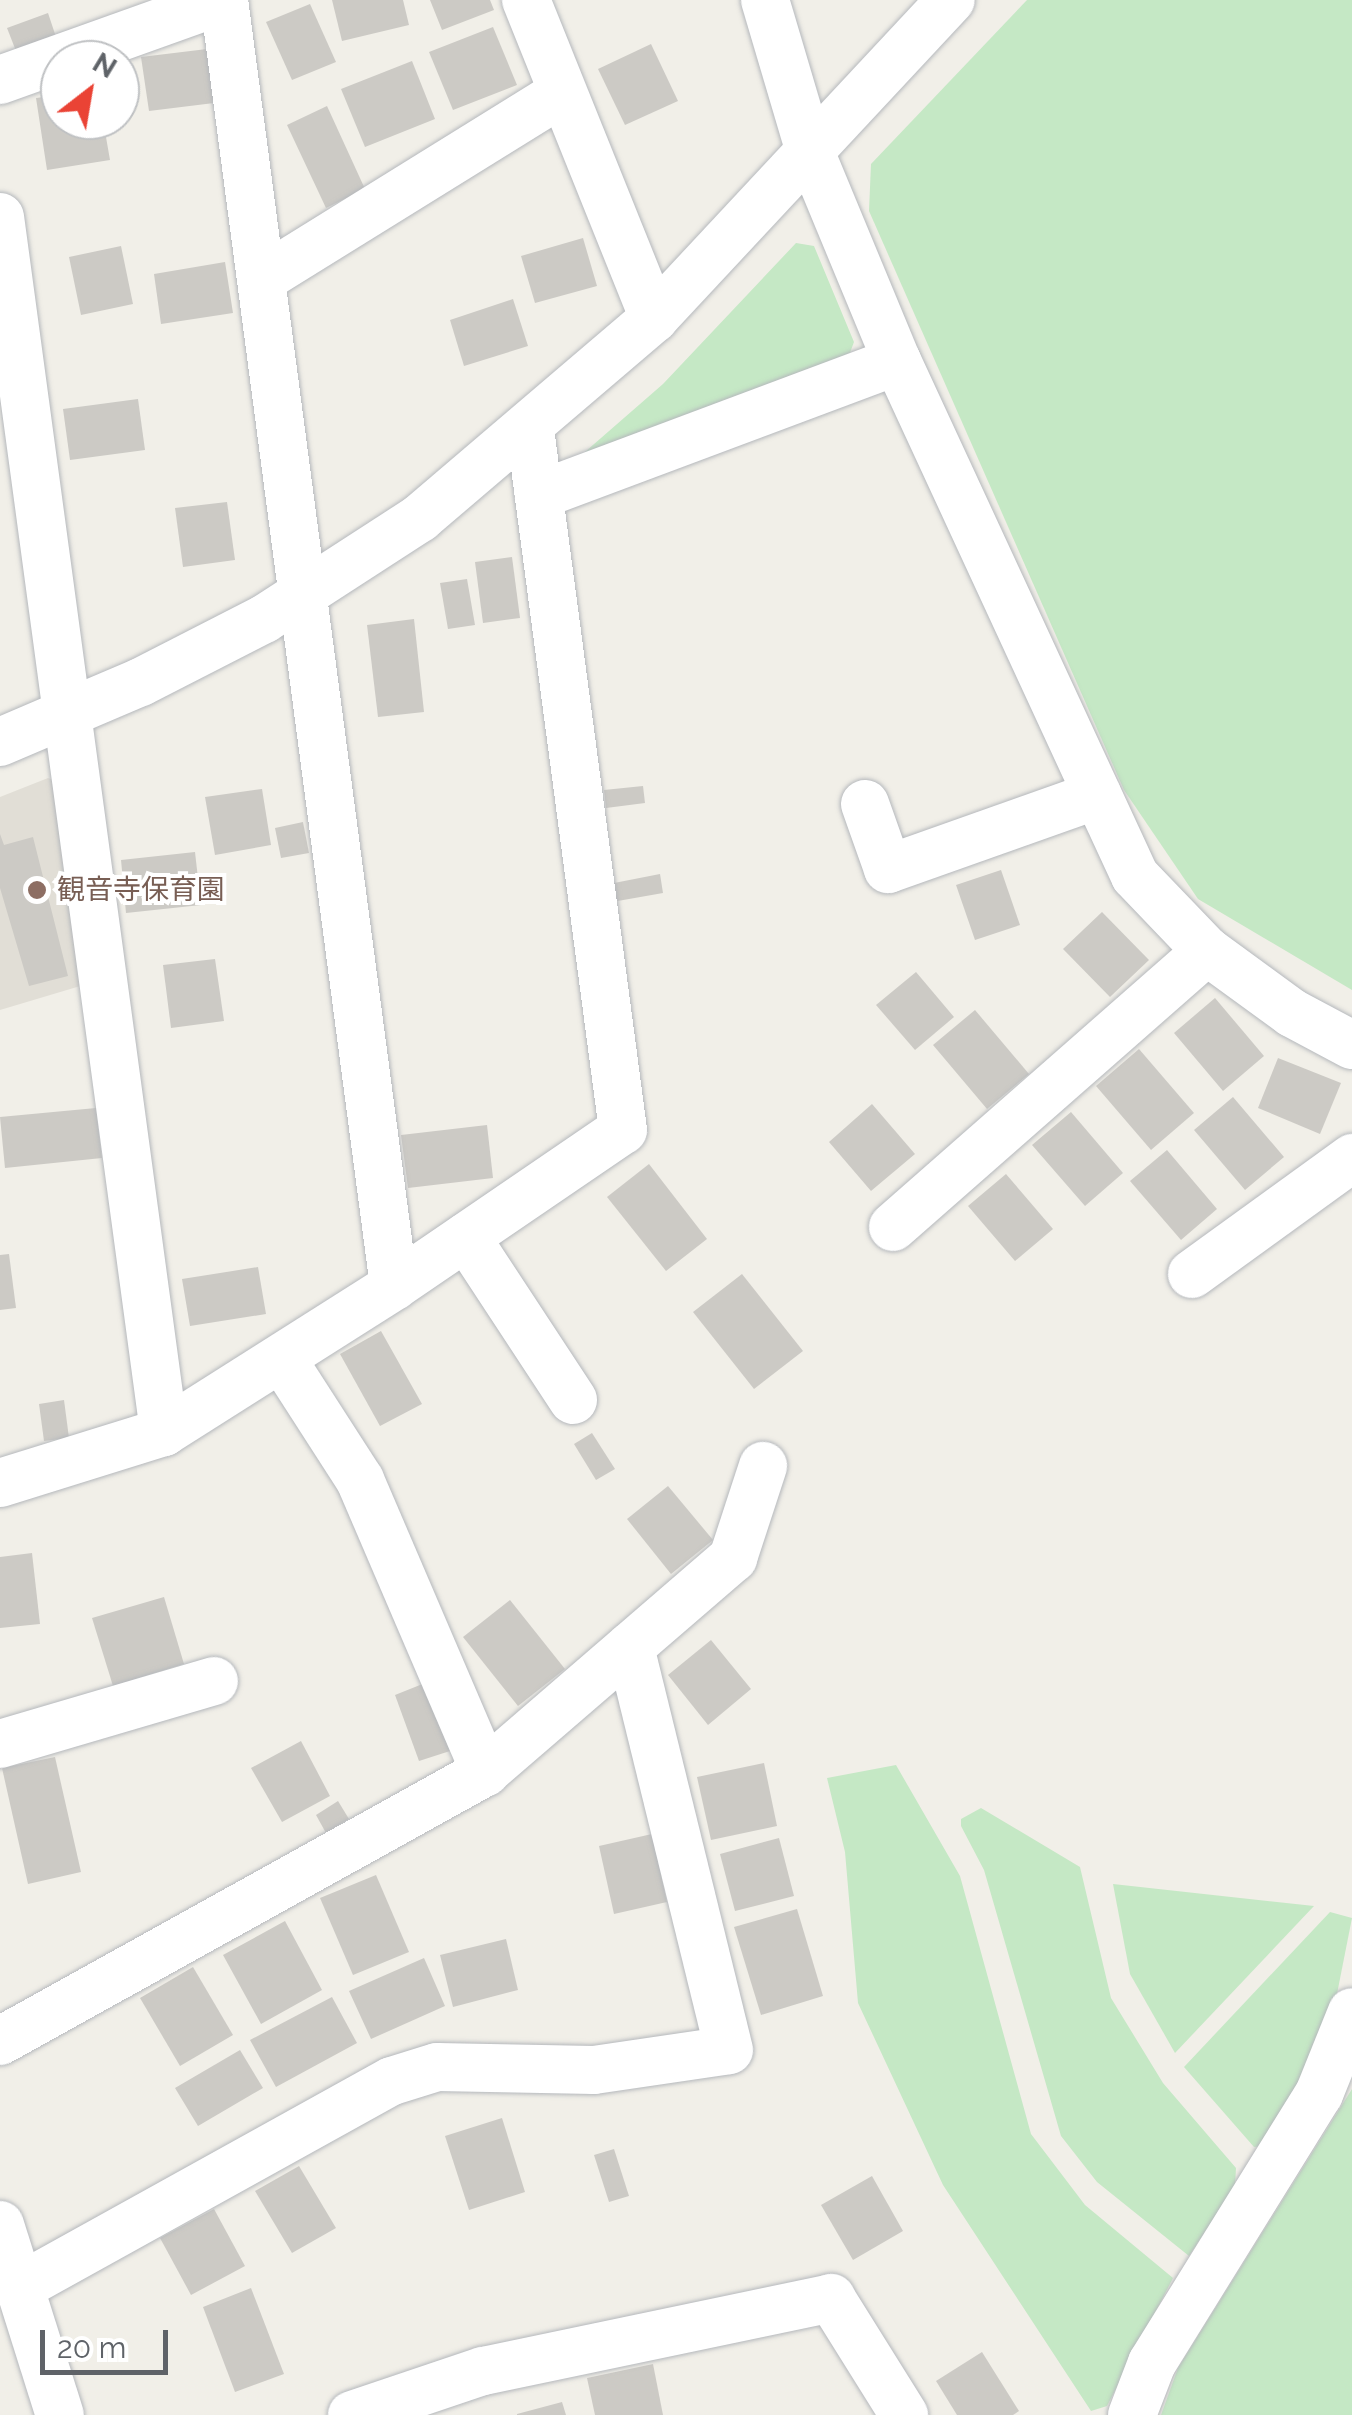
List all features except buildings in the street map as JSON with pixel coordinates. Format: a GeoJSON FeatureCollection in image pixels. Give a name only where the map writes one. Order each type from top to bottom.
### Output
{"type":"FeatureCollection","features":[{"type":"Feature","properties":{"kind":"street"},"geometry":{"type":"LineString","coordinates":[[0,80],[224,0],[265,277],[394,1286]]}},
{"type":"Feature","properties":{"kind":"street"},"geometry":{"type":"LineString","coordinates":[[526,0],[654,318]]}},
{"type":"Feature","properties":{"kind":"street"},"geometry":{"type":"LineString","coordinates":[[765,0],[809,149],[897,361],[1136,876],[1207,951],[1292,1013],[1352,1045]]}},
{"type":"Feature","properties":{"kind":"street"},"geometry":{"type":"LineString","coordinates":[[0,742],[72,714],[264,619],[420,518],[530,430],[654,318],[951,0]]}},
{"type":"Feature","properties":{"kind":"street"},"geometry":{"type":"LineString","coordinates":[[265,277],[562,93]]}},
{"type":"Feature","properties":{"kind":"street"},"geometry":{"type":"LineString","coordinates":[[0,217],[72,714],[164,1432]]}},
{"type":"Feature","properties":{"kind":"street"},"geometry":{"type":"LineString","coordinates":[[539,495],[897,361]]}},
{"type":"Feature","properties":{"kind":"street"},"geometry":{"type":"LineString","coordinates":[[0,1482],[164,1432],[394,1286],[623,1130],[530,430]]}},
{"type":"Feature","properties":{"kind":"street"},"geometry":{"type":"LineString","coordinates":[[866,804],[888,868],[1097,795]]}},
{"type":"Feature","properties":{"kind":"street"},"geometry":{"type":"LineString","coordinates":[[893,1227],[1207,951]]}},
{"type":"Feature","properties":{"kind":"street"},"geometry":{"type":"LineString","coordinates":[[1192,1274],[1352,1158]]}},
{"type":"Feature","properties":{"kind":"street"},"geometry":{"type":"LineString","coordinates":[[466,1237],[572,1400]]}},
{"type":"Feature","properties":{"kind":"street"},"geometry":{"type":"LineString","coordinates":[[282,1359],[360,1480],[485,1772]]}},
{"type":"Feature","properties":{"kind":"street"},"geometry":{"type":"LineString","coordinates":[[0,2041],[485,1772],[734,1558],[763,1466]]}},
{"type":"Feature","properties":{"kind":"street"},"geometry":{"type":"LineString","coordinates":[[60,2415],[6,2253],[392,2081],[436,2067],[594,2070],[729,2050],[630,1647]]}},
{"type":"Feature","properties":{"kind":"street"},"geometry":{"type":"LineString","coordinates":[[0,1744],[214,1682]]}},
{"type":"Feature","properties":{"kind":"street"},"geometry":{"type":"LineString","coordinates":[[1132,2415],[1152,2363],[1319,2094],[1352,2012]]}},
{"type":"Feature","properties":{"kind":"street"},"geometry":{"type":"LineString","coordinates":[[352,2415],[484,2371],[831,2298],[904,2415]]}},
{"type":"Feature","properties":{"kind":"shaded area","name":"観音寺保育園"},"geometry":{"type":"Polygon","coordinates":[[[48,778],[61,783],[87,984],[0,1010],[0,797],[48,778]]]}},
{"type":"Feature","properties":{"kind":"green space"},"geometry":{"type":"Polygon","coordinates":[[[1027,0],[1352,0],[1352,990],[1198,899],[1124,790],[869,211],[871,164],[1027,0]]]}},
{"type":"Feature","properties":{"kind":"green space"},"geometry":{"type":"Polygon","coordinates":[[[796,243],[814,246],[854,342],[845,366],[570,465],[663,384],[796,243]]]}},
{"type":"Feature","properties":{"kind":"green space"},"geometry":{"type":"Polygon","coordinates":[[[896,1765],[960,1876],[1031,2134],[1085,2205],[1173,2278],[1107,2406],[1091,2411],[943,2185],[858,2003],[845,1852],[827,1778],[896,1765]]]}},
{"type":"Feature","properties":{"kind":"green space"},"geometry":{"type":"Polygon","coordinates":[[[981,1808],[1080,1867],[1111,1998],[1163,2083],[1236,2168],[1235,2186],[1189,2256],[1097,2182],[1061,2136],[984,1870],[961,1826],[961,1819],[981,1808]]]}},
{"type":"Feature","properties":{"kind":"green space"},"geometry":{"type":"Polygon","coordinates":[[[1113,1884],[1314,1906],[1175,2053],[1130,1974],[1113,1884]]]}},
{"type":"Feature","properties":{"kind":"green space"},"geometry":{"type":"Polygon","coordinates":[[[1330,1912],[1352,1918],[1332,2019],[1263,2146],[1254,2147],[1184,2067],[1330,1912]]]}},
{"type":"Feature","properties":{"kind":"green space"},"geometry":{"type":"Polygon","coordinates":[[[1352,2089],[1352,2415],[1161,2415],[1178,2368],[1352,2089]]]}},
{"type":"Feature","properties":{"kind":"place","name":"観音寺保育園"},"geometry":{"type":"Point","coordinates":[37,890]}}]}
